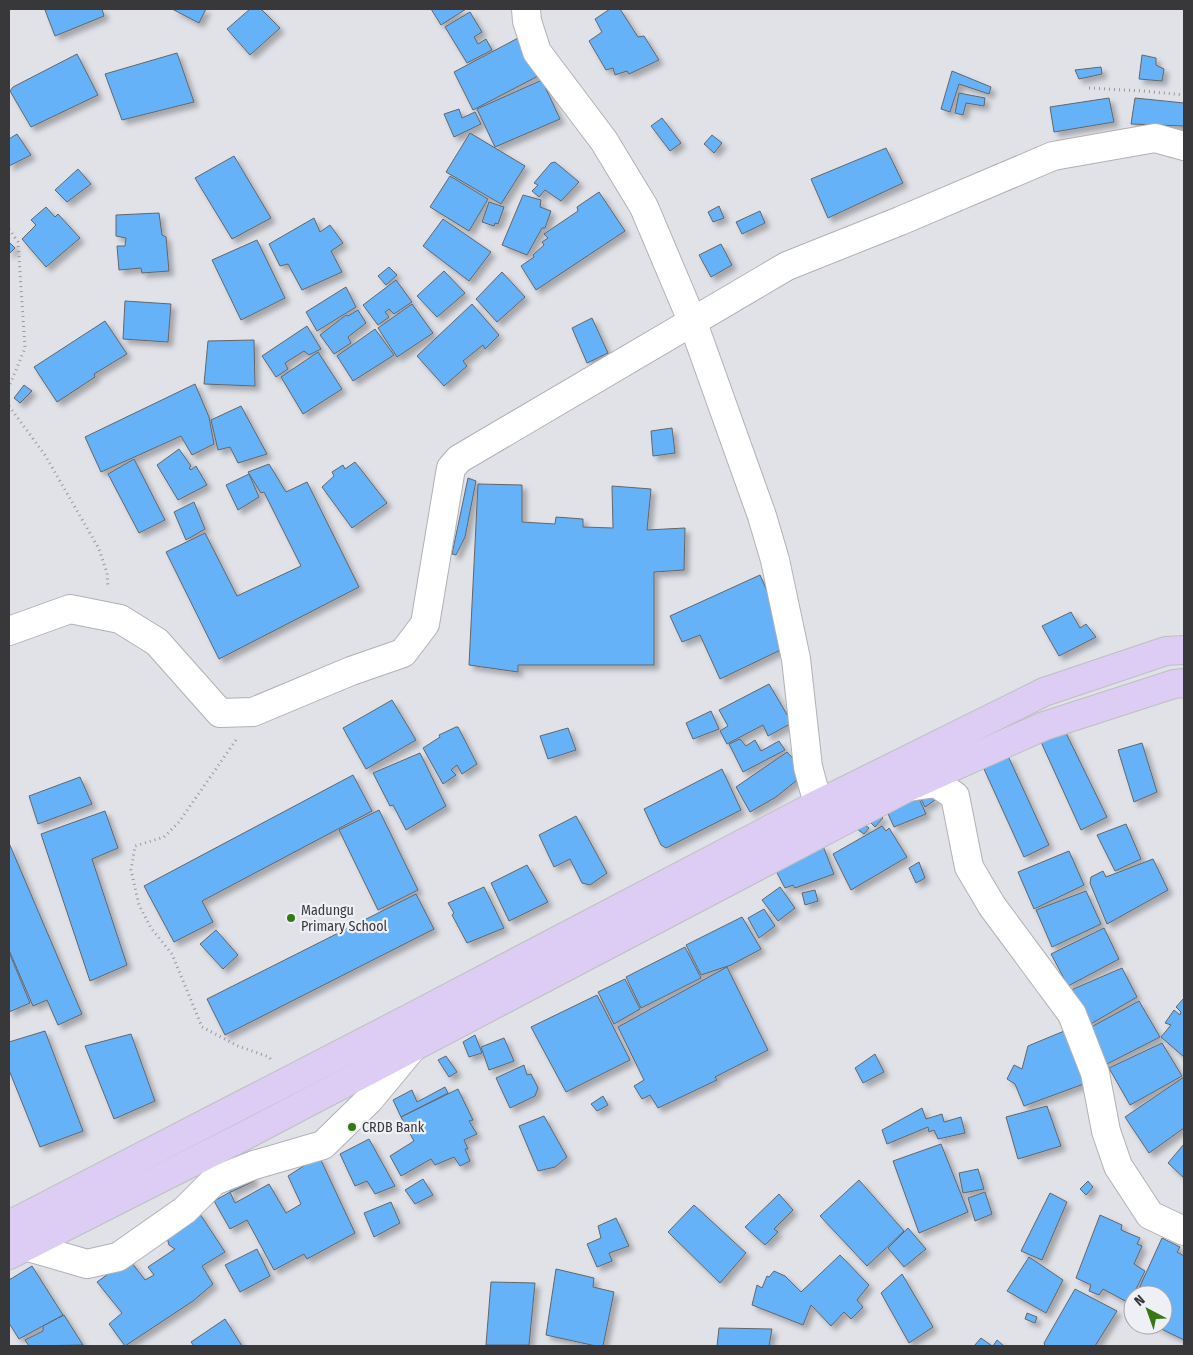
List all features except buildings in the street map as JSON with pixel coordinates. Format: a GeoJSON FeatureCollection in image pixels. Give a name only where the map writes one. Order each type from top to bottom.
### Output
{"type":"FeatureCollection","features":[{"type":"Feature","properties":{"kind":"main road"},"geometry":{"type":"LineString","coordinates":[[9,1225],[818,804],[1044,692],[1166,651],[1184,650]]}},
{"type":"Feature","properties":{"kind":"main road"},"geometry":{"type":"LineString","coordinates":[[17,1251],[235,1140],[908,787],[1044,726],[1184,682]]}},
{"type":"Feature","properties":{"kind":"street"},"geometry":{"type":"LineString","coordinates":[[526,9],[527,21],[537,52],[604,141],[644,207],[693,322],[762,516],[775,560],[796,659],[808,767],[818,804]]}},
{"type":"Feature","properties":{"kind":"street"},"geometry":{"type":"LineString","coordinates":[[9,631],[70,609],[120,619],[157,642],[220,714],[254,712],[350,671],[403,653],[425,624],[451,468],[459,459],[787,266],[900,221],[1053,156],[1155,138],[1184,146]]}},
{"type":"Feature","properties":{"kind":"street"},"geometry":{"type":"LineString","coordinates":[[908,787],[936,784],[955,796],[969,867],[992,906],[1072,1014],[1095,1073],[1106,1131],[1118,1166],[1150,1215],[1184,1231]]}},
{"type":"Feature","properties":{"kind":"street"},"geometry":{"type":"LineString","coordinates":[[17,1251],[87,1264],[118,1257],[185,1210],[214,1181],[254,1165],[323,1145],[369,1100],[413,1047]]}},
{"type":"Feature","properties":{"kind":"path"},"geometry":{"type":"LineString","coordinates":[[1089,88],[1184,94]]}},
{"type":"Feature","properties":{"kind":"path"},"geometry":{"type":"LineString","coordinates":[[9,229],[18,242],[25,348],[9,387]]}},
{"type":"Feature","properties":{"kind":"path"},"geometry":{"type":"LineString","coordinates":[[9,406],[45,455],[99,549],[107,573],[109,590],[102,616]]}},
{"type":"Feature","properties":{"kind":"path"},"geometry":{"type":"LineString","coordinates":[[254,712],[220,765],[178,822],[164,837],[135,846],[131,870],[139,905],[150,928],[172,954],[202,1027],[238,1046],[270,1057],[284,1083]]}},
{"type":"Feature","properties":{"kind":"place","name":"Madungu Primary School"},"geometry":{"type":"Point","coordinates":[291,918]}},
{"type":"Feature","properties":{"kind":"place","name":"CRDB Bank"},"geometry":{"type":"Point","coordinates":[352,1127]}}]}
